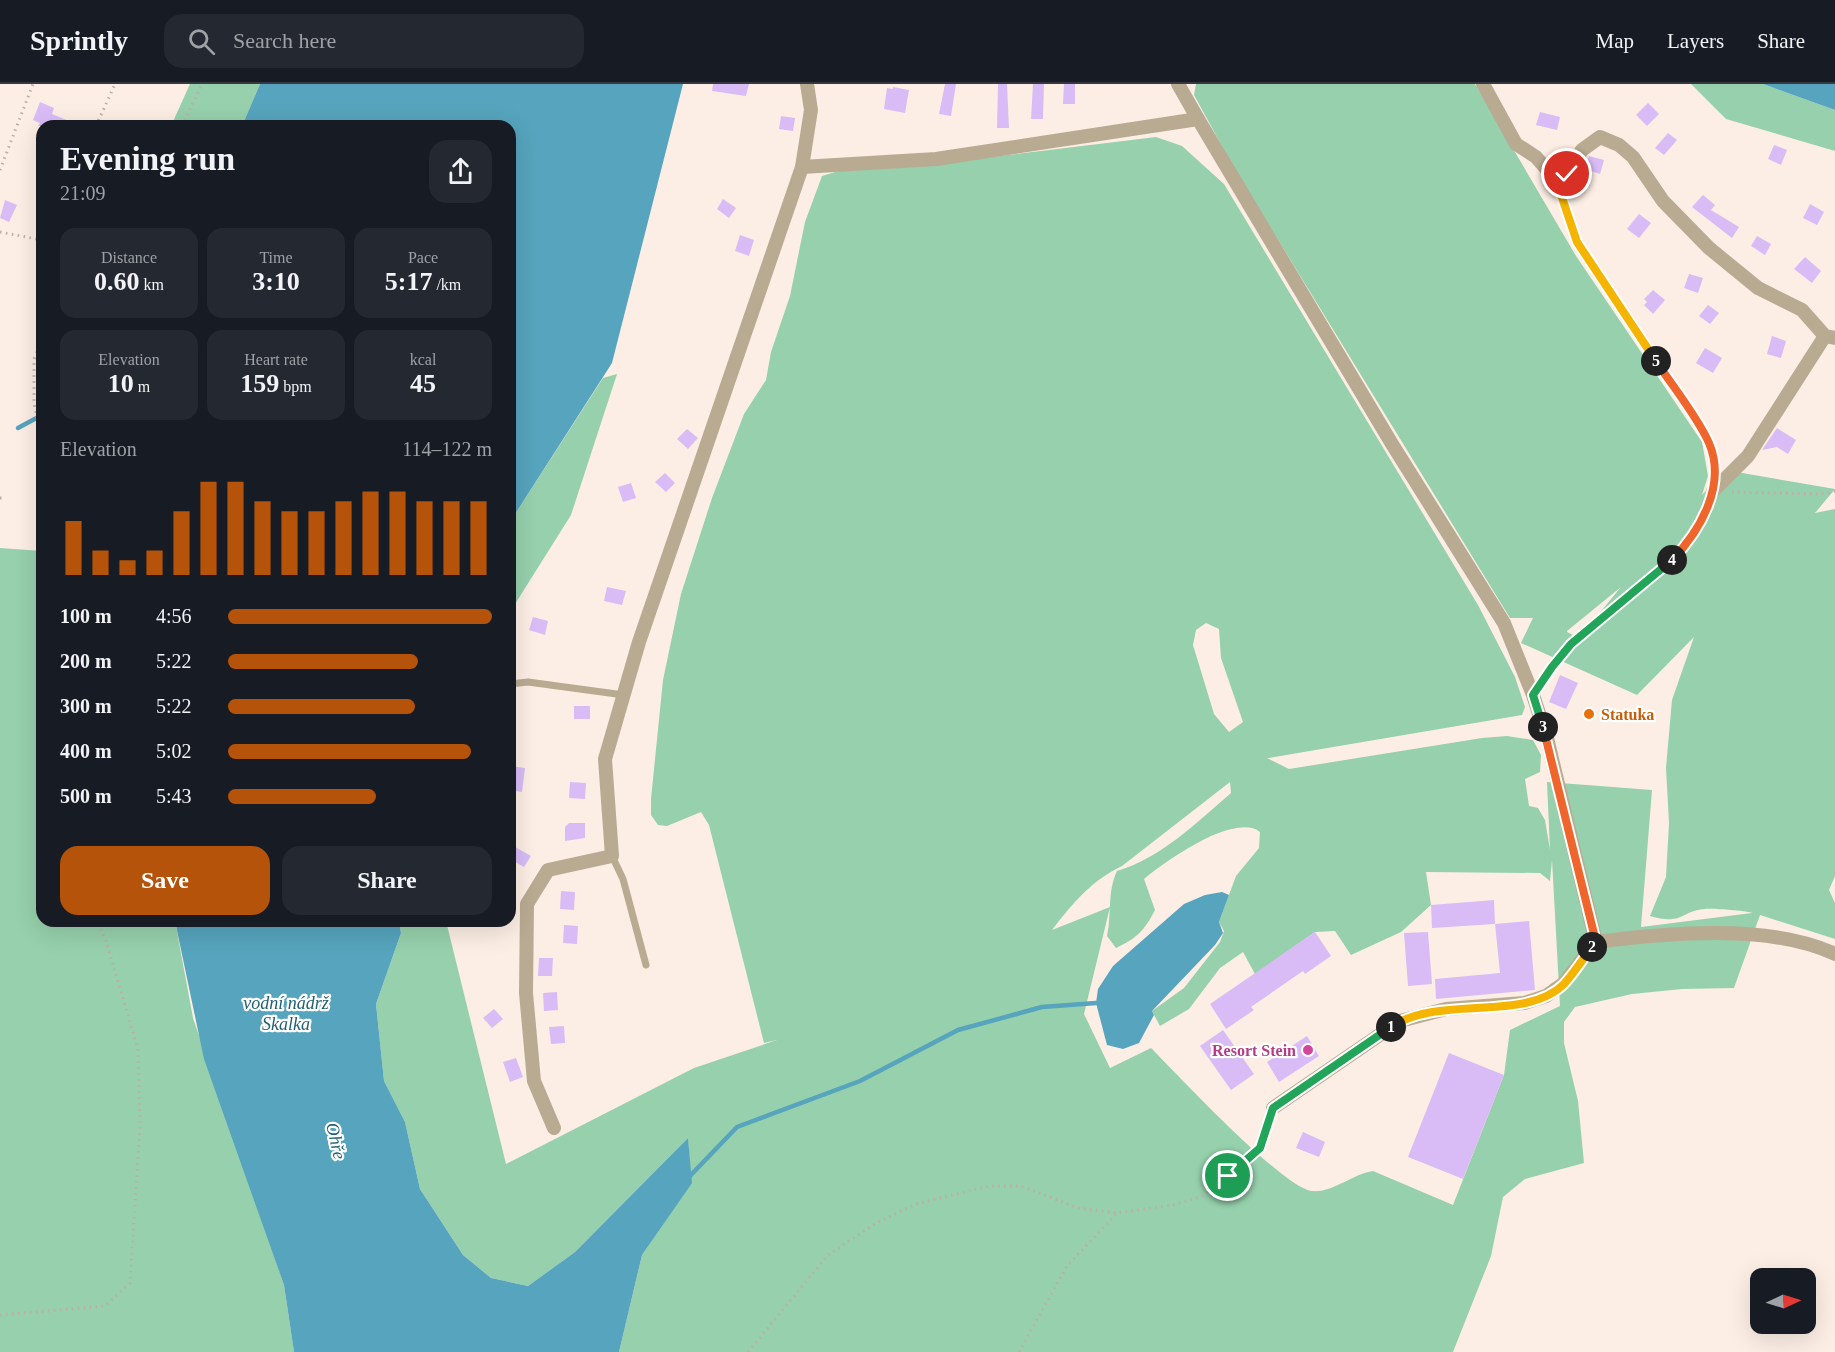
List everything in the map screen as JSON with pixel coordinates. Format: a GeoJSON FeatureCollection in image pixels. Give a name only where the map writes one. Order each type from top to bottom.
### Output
{"type":"FeatureCollection","features":[{"type":"Feature","properties":{"kind":"street"},"geometry":{"type":"LineString","coordinates":[[554,1128],[534,1081],[526,993],[527,904],[548,870],[612,856],[605,759],[653,599],[802,166],[811,110],[807,84]]}},
{"type":"Feature","properties":{"kind":"street"},"geometry":{"type":"LineString","coordinates":[[1178,84],[1392,444],[1504,623],[1533,695],[1547,738],[1596,942]]}},
{"type":"Feature","properties":{"kind":"street"},"geometry":{"type":"LineString","coordinates":[[1483,84],[1516,144],[1536,157],[1556,180],[1567,174],[1582,150],[1599,137],[1619,145],[1633,157],[1663,201],[1708,248],[1758,288],[1802,310],[1830,337],[1748,456],[1713,491]]}},
{"type":"Feature","properties":{"kind":"street"},"geometry":{"type":"LineString","coordinates":[[802,166],[936,159],[1197,119]]}},
{"type":"Feature","properties":{"kind":"street"},"geometry":{"type":"LineString","coordinates":[[1273,1108],[1400,1021],[1438,1011],[1524,1003],[1546,996],[1563,984],[1596,942],[1698,931],[1790,941],[1835,954]]}},
{"type":"Feature","properties":{"kind":"lane"},"geometry":{"type":"LineString","coordinates":[[1533,695],[1571,644],[1665,567],[1691,540],[1713,491]]}},
{"type":"Feature","properties":{"kind":"lane"},"geometry":{"type":"LineString","coordinates":[[516,683],[528,682],[624,695]]}},
{"type":"Feature","properties":{"kind":"lane"},"geometry":{"type":"LineString","coordinates":[[612,856],[622,879],[646,965]]}},
{"type":"Feature","properties":{"kind":"path"},"geometry":{"type":"LineString","coordinates":[[0,170],[33,84]]}},
{"type":"Feature","properties":{"kind":"path"},"geometry":{"type":"LineString","coordinates":[[99,120],[116,84]]}},
{"type":"Feature","properties":{"kind":"path"},"geometry":{"type":"LineString","coordinates":[[185,120],[201,84]]}},
{"type":"Feature","properties":{"kind":"path"},"geometry":{"type":"LineString","coordinates":[[1556,180],[1577,242],[1709,444],[1714,466],[1713,491],[1767,494],[1821,494],[1835,491]]}},
{"type":"Feature","properties":{"kind":"path"},"geometry":{"type":"LineString","coordinates":[[0,232],[36,239]]}},
{"type":"Feature","properties":{"kind":"path"},"geometry":{"type":"LineString","coordinates":[[36,354],[34,359],[36,413]]}},
{"type":"Feature","properties":{"kind":"path"},"geometry":{"type":"LineString","coordinates":[[0,1315],[105,1306],[130,1283],[140,1127],[138,1049],[106,941],[100,927]]}},
{"type":"Feature","properties":{"kind":"path"},"geometry":{"type":"LineString","coordinates":[[748,1352],[828,1255],[876,1223],[916,1204],[989,1186],[1021,1186],[1039,1191],[1078,1208],[1117,1213],[1137,1212],[1201,1197],[1260,1148],[1273,1108]]}},
{"type":"Feature","properties":{"kind":"path"},"geometry":{"type":"LineString","coordinates":[[1019,1352],[1067,1266],[1117,1213]]}},
{"type":"Feature","properties":{"kind":"green space"},"geometry":{"type":"Polygon","coordinates":[[[190,84],[260,84],[245,120],[174,120],[190,84]]]}},
{"type":"Feature","properties":{"kind":"green space"},"geometry":{"type":"Polygon","coordinates":[[[1196,84],[1475,84],[1576,256],[1702,442],[1708,476],[1702,495],[1725,470],[1835,489],[1815,513],[1835,509],[1835,876],[1829,890],[1835,903],[1835,939],[1760,915],[1734,988],[1682,989],[1632,994],[1575,1007],[1564,1022],[1564,1043],[1578,1101],[1584,1163],[1525,1179],[1503,1197],[1491,1256],[1453,1352],[619,1352],[642,1255],[691,1183],[688,1138],[575,1252],[528,1286],[491,1278],[463,1255],[420,1189],[405,1122],[384,1081],[376,1004],[401,933],[400,927],[447,927],[506,1164],[694,1068],[777,1040],[764,1043],[709,825],[701,812],[667,826],[658,825],[651,815],[651,799],[663,680],[681,594],[712,498],[744,414],[766,380],[771,352],[790,296],[805,222],[822,176],[849,168],[927,165],[1156,137],[1182,146],[1224,184],[1478,605],[1515,677],[1525,707],[1522,715],[1267,758],[1289,769],[1482,738],[1507,736],[1533,740],[1541,755],[1540,772],[1525,779],[1529,806],[1538,808],[1545,820],[1550,850],[1547,782],[1652,790],[1641,927],[1752,913],[1709,909],[1697,910],[1669,919],[1650,916],[1666,877],[1669,823],[1666,768],[1672,700],[1694,637],[1637,695],[1521,643],[1533,618],[1510,618],[1234,168],[1194,95],[1196,84]],[[1621,587],[1567,631],[1567,632],[1579,638],[1621,587]],[[1206,623],[1196,630],[1193,645],[1214,714],[1229,732],[1243,722],[1221,658],[1219,629],[1206,623]],[[1230,782],[1122,866],[1101,878],[1075,902],[1052,930],[1110,907],[1112,887],[1117,871],[1148,858],[1191,827],[1231,793],[1230,782]],[[1248,828],[1234,829],[1217,834],[1183,851],[1144,879],[1155,910],[1139,933],[1116,948],[1107,936],[1110,907],[1084,1014],[1110,1068],[1151,1048],[1255,1151],[1278,1171],[1298,1185],[1312,1191],[1327,1189],[1373,1171],[1453,1205],[1504,1075],[1510,1030],[1560,1006],[1552,860],[1550,881],[1540,873],[1426,872],[1431,905],[1401,932],[1351,955],[1335,931],[1315,932],[1255,974],[1243,952],[1220,968],[1189,1009],[1160,1026],[1152,1011],[1184,988],[1220,942],[1224,931],[1219,922],[1236,876],[1259,848],[1260,832],[1248,828]]]}},
{"type":"Feature","properties":{"kind":"green space"},"geometry":{"type":"Polygon","coordinates":[[[1691,84],[1763,84],[1835,110],[1835,151],[1726,119],[1691,84]]]}},
{"type":"Feature","properties":{"kind":"green space"},"geometry":{"type":"Polygon","coordinates":[[[617,374],[571,515],[516,602],[516,513],[603,378],[617,374]]]}},
{"type":"Feature","properties":{"kind":"green space"},"geometry":{"type":"Polygon","coordinates":[[[0,548],[36,551],[36,927],[176,927],[193,1018],[284,1285],[294,1352],[0,1352],[0,548]]]}},
{"type":"Feature","properties":{"kind":"water"},"geometry":{"type":"Polygon","coordinates":[[[260,84],[683,84],[612,363],[516,513],[516,120],[245,120],[260,84]]]}},
{"type":"Feature","properties":{"kind":"water"},"geometry":{"type":"Polygon","coordinates":[[[1763,84],[1835,84],[1835,110],[1763,84]]]}},
{"type":"Feature","properties":{"kind":"water"},"geometry":{"type":"Polygon","coordinates":[[[1222,892],[1229,895],[1219,922],[1223,933],[1215,945],[1152,1011],[1154,1015],[1139,1043],[1123,1049],[1107,1045],[1096,1003],[1098,989],[1113,966],[1184,904],[1205,895],[1222,892]]]}},
{"type":"Feature","properties":{"kind":"water","name":"vodní nádrž Skalka"},"geometry":{"type":"Polygon","coordinates":[[[176,927],[400,927],[401,933],[376,1004],[384,1081],[405,1122],[420,1189],[463,1255],[491,1278],[528,1286],[575,1252],[688,1138],[692,1183],[642,1255],[619,1352],[294,1352],[284,1285],[204,1059],[176,927]]]}},
{"type":"Feature","properties":{"kind":"building"},"geometry":{"type":"Polygon","coordinates":[[[713,84],[749,84],[746,96],[712,91],[713,84]]]}},
{"type":"Feature","properties":{"kind":"building"},"geometry":{"type":"Polygon","coordinates":[[[945,84],[956,84],[951,116],[939,114],[945,84]]]}},
{"type":"Feature","properties":{"kind":"building"},"geometry":{"type":"Polygon","coordinates":[[[998,84],[1007,84],[1009,128],[997,128],[998,84]]]}},
{"type":"Feature","properties":{"kind":"building"},"geometry":{"type":"Polygon","coordinates":[[[1033,84],[1044,84],[1043,119],[1031,119],[1033,84]]]}},
{"type":"Feature","properties":{"kind":"building"},"geometry":{"type":"Polygon","coordinates":[[[1064,84],[1075,84],[1075,104],[1063,104],[1064,84]]]}},
{"type":"Feature","properties":{"kind":"building"},"geometry":{"type":"Polygon","coordinates":[[[893,87],[909,90],[905,113],[884,109],[887,88],[893,89],[893,87]]]}},
{"type":"Feature","properties":{"kind":"building"},"geometry":{"type":"Polygon","coordinates":[[[40,102],[54,108],[52,114],[66,120],[36,121],[33,120],[40,102]]]}},
{"type":"Feature","properties":{"kind":"building"},"geometry":{"type":"Polygon","coordinates":[[[1648,103],[1659,114],[1647,126],[1636,115],[1648,103]]]}},
{"type":"Feature","properties":{"kind":"building"},"geometry":{"type":"Polygon","coordinates":[[[1540,112],[1560,117],[1557,130],[1536,125],[1540,112]]]}},
{"type":"Feature","properties":{"kind":"building"},"geometry":{"type":"Polygon","coordinates":[[[781,116],[795,118],[793,131],[779,129],[781,116]]]}},
{"type":"Feature","properties":{"kind":"building"},"geometry":{"type":"Polygon","coordinates":[[[1668,133],[1677,140],[1664,155],[1655,148],[1668,133]]]}},
{"type":"Feature","properties":{"kind":"building"},"geometry":{"type":"Polygon","coordinates":[[[1774,145],[1787,150],[1781,165],[1768,159],[1774,145]]]}},
{"type":"Feature","properties":{"kind":"building"},"geometry":{"type":"Polygon","coordinates":[[[1589,156],[1604,160],[1600,174],[1585,169],[1589,156]]]}},
{"type":"Feature","properties":{"kind":"building"},"geometry":{"type":"Polygon","coordinates":[[[1703,195],[1715,205],[1711,210],[1739,227],[1732,238],[1692,207],[1703,195]]]}},
{"type":"Feature","properties":{"kind":"building"},"geometry":{"type":"Polygon","coordinates":[[[723,199],[736,208],[729,218],[717,209],[723,199]]]}},
{"type":"Feature","properties":{"kind":"building"},"geometry":{"type":"Polygon","coordinates":[[[5,200],[17,205],[9,222],[0,218],[5,200]]]}},
{"type":"Feature","properties":{"kind":"building"},"geometry":{"type":"Polygon","coordinates":[[[1810,204],[1824,212],[1817,225],[1803,218],[1810,204]]]}},
{"type":"Feature","properties":{"kind":"building"},"geometry":{"type":"Polygon","coordinates":[[[1639,214],[1651,223],[1639,238],[1627,229],[1639,214]]]}},
{"type":"Feature","properties":{"kind":"building"},"geometry":{"type":"Polygon","coordinates":[[[740,235],[754,240],[749,256],[735,251],[740,235]]]}},
{"type":"Feature","properties":{"kind":"building"},"geometry":{"type":"Polygon","coordinates":[[[1757,236],[1771,244],[1765,255],[1751,246],[1757,236]]]}},
{"type":"Feature","properties":{"kind":"building"},"geometry":{"type":"Polygon","coordinates":[[[1805,257],[1821,271],[1812,283],[1794,269],[1805,257]]]}},
{"type":"Feature","properties":{"kind":"building"},"geometry":{"type":"Polygon","coordinates":[[[1689,274],[1703,278],[1698,293],[1684,288],[1689,274]]]}},
{"type":"Feature","properties":{"kind":"building"},"geometry":{"type":"Polygon","coordinates":[[[1653,290],[1665,300],[1653,314],[1644,305],[1647,302],[1644,299],[1653,290]]]}},
{"type":"Feature","properties":{"kind":"building"},"geometry":{"type":"Polygon","coordinates":[[[1708,305],[1719,313],[1710,324],[1699,316],[1708,305]]]}},
{"type":"Feature","properties":{"kind":"building"},"geometry":{"type":"Polygon","coordinates":[[[1772,336],[1786,341],[1781,358],[1767,354],[1772,336]]]}},
{"type":"Feature","properties":{"kind":"building"},"geometry":{"type":"Polygon","coordinates":[[[1705,348],[1722,358],[1713,373],[1696,363],[1705,348]]]}},
{"type":"Feature","properties":{"kind":"building"},"geometry":{"type":"Polygon","coordinates":[[[1777,428],[1796,440],[1788,454],[1777,447],[1762,450],[1777,428]]]}},
{"type":"Feature","properties":{"kind":"building"},"geometry":{"type":"Polygon","coordinates":[[[687,429],[698,438],[688,449],[677,439],[687,429]]]}},
{"type":"Feature","properties":{"kind":"building"},"geometry":{"type":"Polygon","coordinates":[[[665,473],[675,483],[666,492],[655,482],[665,473]]]}},
{"type":"Feature","properties":{"kind":"building"},"geometry":{"type":"Polygon","coordinates":[[[631,483],[636,498],[623,502],[618,487],[631,483]]]}},
{"type":"Feature","properties":{"kind":"building"},"geometry":{"type":"Polygon","coordinates":[[[607,587],[626,591],[622,605],[604,601],[607,587]]]}},
{"type":"Feature","properties":{"kind":"building"},"geometry":{"type":"Polygon","coordinates":[[[533,617],[548,621],[545,635],[529,630],[533,617]]]}},
{"type":"Feature","properties":{"kind":"building"},"geometry":{"type":"Polygon","coordinates":[[[1560,675],[1578,683],[1566,709],[1549,702],[1560,675]]]}},
{"type":"Feature","properties":{"kind":"building"},"geometry":{"type":"Polygon","coordinates":[[[574,706],[590,706],[590,719],[574,719],[574,706]]]}},
{"type":"Feature","properties":{"kind":"building"},"geometry":{"type":"Polygon","coordinates":[[[516,767],[525,768],[522,792],[516,791],[516,767]]]}},
{"type":"Feature","properties":{"kind":"building"},"geometry":{"type":"Polygon","coordinates":[[[570,782],[586,783],[585,799],[569,798],[570,782]]]}},
{"type":"Feature","properties":{"kind":"building"},"geometry":{"type":"Polygon","coordinates":[[[569,823],[585,823],[585,838],[565,841],[565,827],[569,823]]]}},
{"type":"Feature","properties":{"kind":"building"},"geometry":{"type":"Polygon","coordinates":[[[516,847],[531,856],[524,867],[516,862],[516,847]]]}},
{"type":"Feature","properties":{"kind":"building"},"geometry":{"type":"Polygon","coordinates":[[[561,891],[575,892],[574,910],[560,909],[561,891]]]}},
{"type":"Feature","properties":{"kind":"building"},"geometry":{"type":"Polygon","coordinates":[[[1494,900],[1495,924],[1432,928],[1431,905],[1494,900]]]}},
{"type":"Feature","properties":{"kind":"building"},"geometry":{"type":"Polygon","coordinates":[[[1529,921],[1535,990],[1436,999],[1435,979],[1500,973],[1495,924],[1529,921]]]}},
{"type":"Feature","properties":{"kind":"building"},"geometry":{"type":"Polygon","coordinates":[[[564,925],[578,926],[577,944],[563,943],[564,925]]]}},
{"type":"Feature","properties":{"kind":"building"},"geometry":{"type":"Polygon","coordinates":[[[1315,932],[1331,956],[1305,974],[1303,971],[1251,1007],[1254,1010],[1226,1029],[1210,1004],[1315,932]]]}},
{"type":"Feature","properties":{"kind":"building"},"geometry":{"type":"Polygon","coordinates":[[[1428,932],[1432,984],[1408,986],[1404,933],[1428,932]]]}},
{"type":"Feature","properties":{"kind":"building"},"geometry":{"type":"Polygon","coordinates":[[[539,958],[553,958],[552,976],[538,976],[539,958]]]}},
{"type":"Feature","properties":{"kind":"building"},"geometry":{"type":"Polygon","coordinates":[[[557,992],[558,1010],[544,1011],[543,993],[557,992]]]}},
{"type":"Feature","properties":{"kind":"building"},"geometry":{"type":"Polygon","coordinates":[[[494,1009],[503,1019],[492,1028],[483,1018],[494,1009]]]}},
{"type":"Feature","properties":{"kind":"building"},"geometry":{"type":"Polygon","coordinates":[[[564,1026],[565,1043],[551,1044],[549,1027],[564,1026]]]}},
{"type":"Feature","properties":{"kind":"building"},"geometry":{"type":"Polygon","coordinates":[[[1223,1030],[1254,1074],[1231,1090],[1200,1046],[1223,1030]]]}},
{"type":"Feature","properties":{"kind":"building"},"geometry":{"type":"Polygon","coordinates":[[[1307,1036],[1319,1056],[1279,1082],[1267,1062],[1307,1036]]]}},
{"type":"Feature","properties":{"kind":"building"},"geometry":{"type":"Polygon","coordinates":[[[1449,1053],[1504,1075],[1463,1179],[1408,1157],[1449,1053]]]}},
{"type":"Feature","properties":{"kind":"building"},"geometry":{"type":"Polygon","coordinates":[[[516,1058],[523,1077],[510,1082],[503,1062],[516,1058]]]}},
{"type":"Feature","properties":{"kind":"building"},"geometry":{"type":"Polygon","coordinates":[[[1303,1132],[1325,1142],[1319,1157],[1296,1148],[1303,1132]]]}},
{"type":"Feature","properties":{"kind":"waterway"},"geometry":{"type":"LineString","coordinates":[[18,428],[36,418]]}},
{"type":"Feature","properties":{"kind":"waterway"},"geometry":{"type":"LineString","coordinates":[[688,1178],[737,1127],[860,1081],[958,1030],[1042,1007],[1096,1003]]}},
{"type":"Feature","properties":{"kind":"place","name":"Statuka"},"geometry":{"type":"Point","coordinates":[1589,714]}},
{"type":"Feature","properties":{"kind":"place","name":"Resort Stein"},"geometry":{"type":"Point","coordinates":[1308,1050]}},
{"type":"Feature","properties":{"kind":"route"},"geometry":{"type":"LineString","coordinates":[[1228,1176],[1260,1148],[1273,1108],[1400,1021],[1422,1014],[1524,1003],[1546,996],[1563,984],[1596,942],[1547,738],[1533,695],[1571,644],[1665,567],[1691,540],[1713,491],[1714,466],[1709,444],[1577,242],[1556,180],[1567,174]]}},
{"type":"Feature","properties":{"kind":"water label","name":"Ohře"},"geometry":{"type":"Point","coordinates":[336,1141]}}]}
